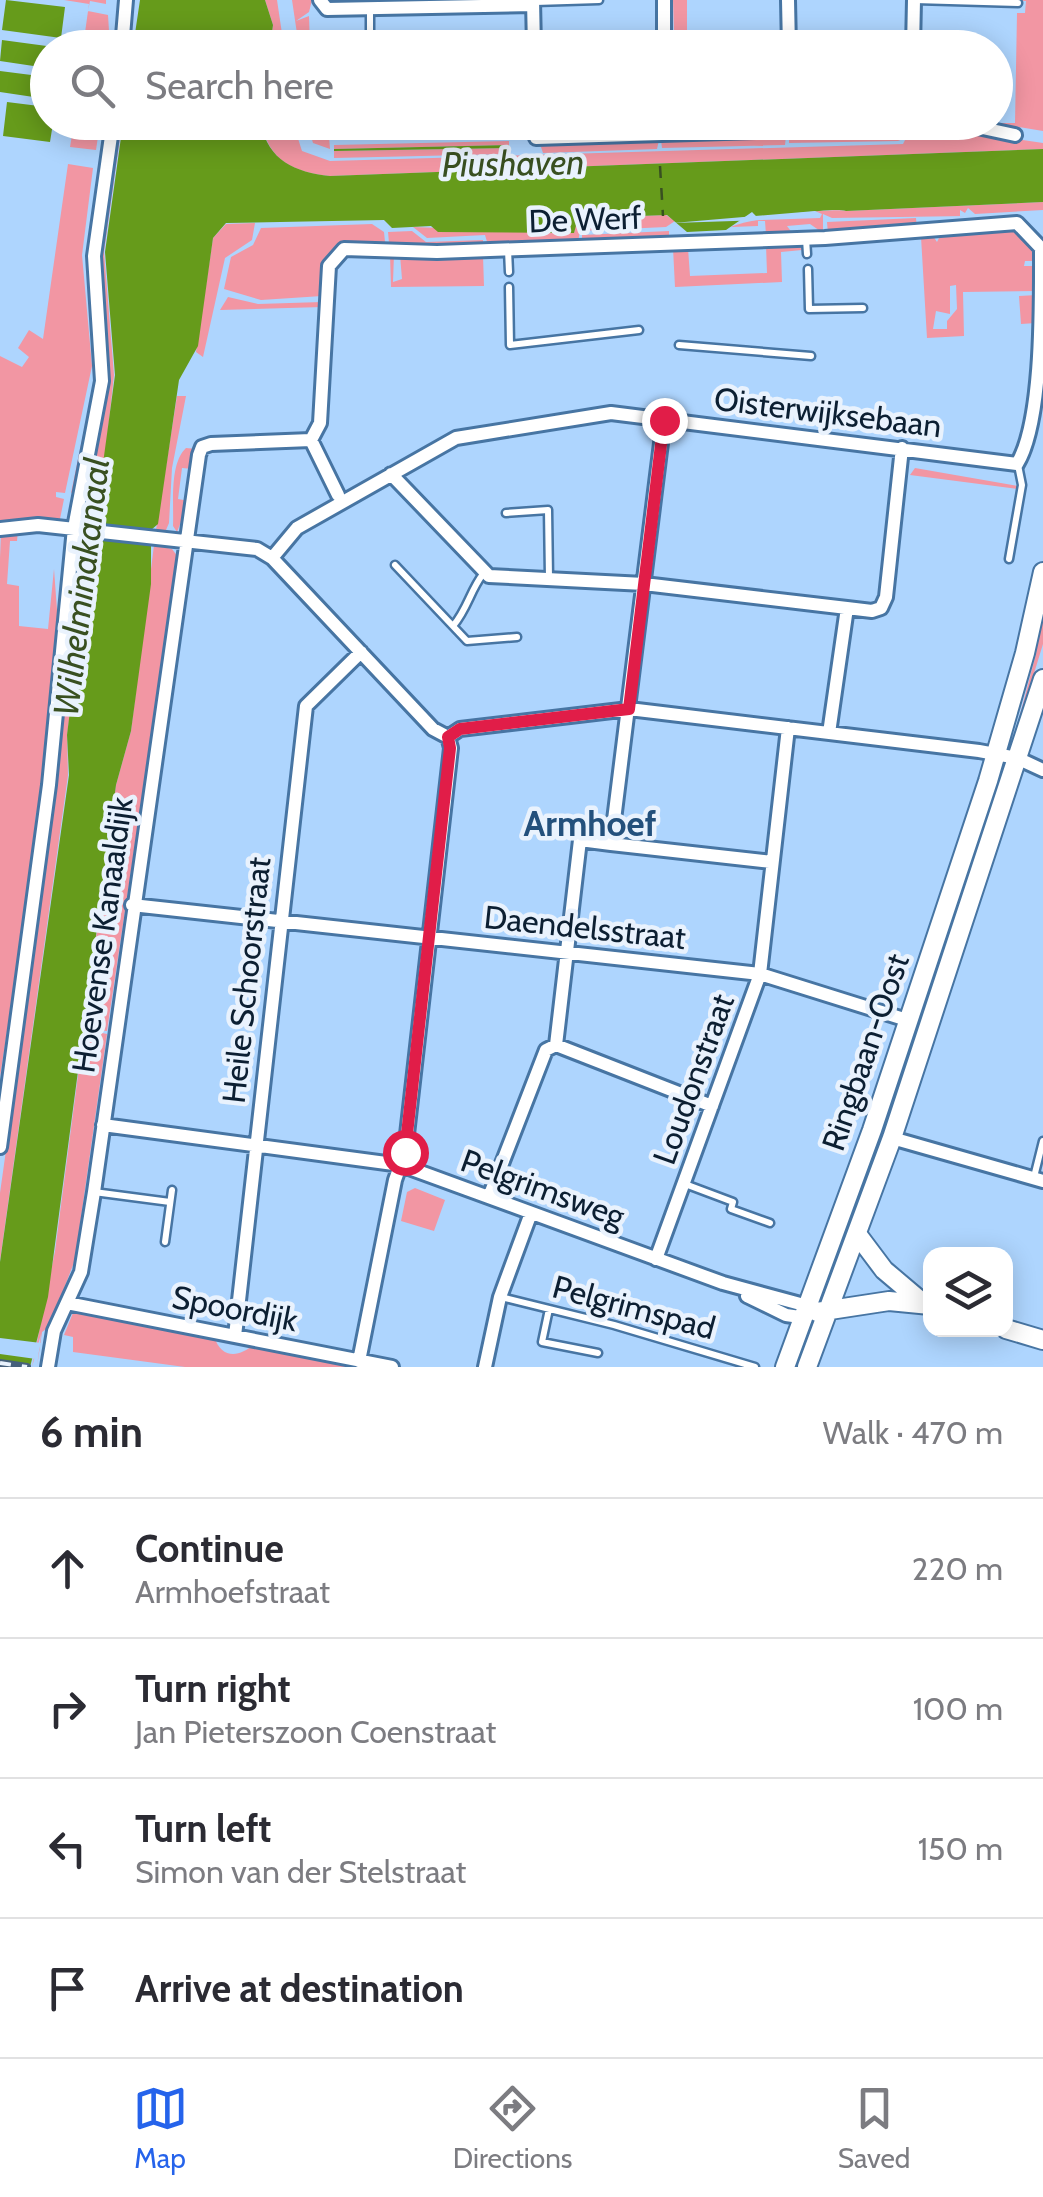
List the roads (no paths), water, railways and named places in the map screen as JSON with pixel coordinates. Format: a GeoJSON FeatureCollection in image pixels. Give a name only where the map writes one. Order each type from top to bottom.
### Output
{"type":"FeatureCollection","features":[{"type":"Feature","properties":{"kind":"main road","name":"Ringbaan-Oost"},"geometry":{"type":"LineString","coordinates":[[785,1367],[802,1311],[872,1130],[996,754],[1043,572]]}},
{"type":"Feature","properties":{"kind":"main road","name":"Ringbaan-Oost"},"geometry":{"type":"LineString","coordinates":[[806,1367],[892,1138],[1043,679]]}},
{"type":"Feature","properties":{"kind":"main road"},"geometry":{"type":"LineString","coordinates":[[856,1234],[884,1270],[923,1301]]}},
{"type":"Feature","properties":{"kind":"main road"},"geometry":{"type":"LineString","coordinates":[[802,1311],[889,1302],[923,1304]]}},
{"type":"Feature","properties":{"kind":"main road"},"geometry":{"type":"LineString","coordinates":[[1013,1330],[1043,1340]]}},
{"type":"Feature","properties":{"kind":"street"},"geometry":{"type":"LineString","coordinates":[[124,30],[126,0]]}},
{"type":"Feature","properties":{"kind":"street"},"geometry":{"type":"LineString","coordinates":[[320,0],[326,9],[533,2],[534,30]]}},
{"type":"Feature","properties":{"kind":"street"},"geometry":{"type":"LineString","coordinates":[[664,0],[664,30]]}},
{"type":"Feature","properties":{"kind":"street"},"geometry":{"type":"LineString","coordinates":[[788,0],[789,30]]}},
{"type":"Feature","properties":{"kind":"street"},"geometry":{"type":"LineString","coordinates":[[913,30],[914,0]]}},
{"type":"Feature","properties":{"kind":"street"},"geometry":{"type":"LineString","coordinates":[[0,1146],[49,784],[74,528],[102,381],[94,256],[110,140]]}},
{"type":"Feature","properties":{"kind":"street","name":"De Werf"},"geometry":{"type":"LineString","coordinates":[[311,440],[320,423],[329,266],[335,254],[344,249],[508,249],[919,234],[987,222],[1017,223],[1027,229],[1040,248],[1041,326]]}},
{"type":"Feature","properties":{"kind":"street"},"geometry":{"type":"LineString","coordinates":[[1022,458],[1038,420],[1041,326]]}},
{"type":"Feature","properties":{"kind":"street","name":"Oisterwijksebaan"},"geometry":{"type":"LineString","coordinates":[[272,558],[297,528],[456,438],[582,414],[1022,458]]}},
{"type":"Feature","properties":{"kind":"street"},"geometry":{"type":"LineString","coordinates":[[611,844],[664,420]]}},
{"type":"Feature","properties":{"kind":"street"},"geometry":{"type":"LineString","coordinates":[[311,440],[338,495]]}},
{"type":"Feature","properties":{"kind":"street","name":"Hoevense Kanaaldijk"},"geometry":{"type":"LineString","coordinates":[[48,1367],[54,1331],[81,1272],[202,447],[311,440]]}},
{"type":"Feature","properties":{"kind":"street"},"geometry":{"type":"LineString","coordinates":[[391,474],[484,572],[549,580],[644,584],[872,611],[881,608],[886,597],[902,448]]}},
{"type":"Feature","properties":{"kind":"street"},"geometry":{"type":"LineString","coordinates":[[0,529],[38,524],[257,549],[272,558],[433,729],[448,737]]}},
{"type":"Feature","properties":{"kind":"street"},"geometry":{"type":"LineString","coordinates":[[829,733],[846,608]]}},
{"type":"Feature","properties":{"kind":"street","name":"Heile Schoorstraat"},"geometry":{"type":"LineString","coordinates":[[235,1336],[306,706],[360,652]]}},
{"type":"Feature","properties":{"kind":"street"},"geometry":{"type":"LineString","coordinates":[[448,737],[460,729],[629,709],[996,754],[1043,770]]}},
{"type":"Feature","properties":{"kind":"street","name":"Loudonstraat"},"geometry":{"type":"LineString","coordinates":[[656,1258],[760,974],[788,728]]}},
{"type":"Feature","properties":{"kind":"street"},"geometry":{"type":"LineString","coordinates":[[358,1361],[401,1165],[430,938],[448,737]]}},
{"type":"Feature","properties":{"kind":"street"},"geometry":{"type":"LineString","coordinates":[[556,1045],[580,840],[772,862]]}},
{"type":"Feature","properties":{"kind":"street","name":"Daendelsstraat"},"geometry":{"type":"LineString","coordinates":[[132,905],[760,974],[908,1020]]}},
{"type":"Feature","properties":{"kind":"street"},"geometry":{"type":"LineString","coordinates":[[489,1197],[546,1050],[556,1045],[712,1106]]}},
{"type":"Feature","properties":{"kind":"street","name":"Pelgrimsweg"},"geometry":{"type":"LineString","coordinates":[[103,1125],[401,1165],[723,1283],[776,1311],[802,1311]]}},
{"type":"Feature","properties":{"kind":"street"},"geometry":{"type":"LineString","coordinates":[[892,1138],[1038,1180]]}},
{"type":"Feature","properties":{"kind":"street"},"geometry":{"type":"LineString","coordinates":[[485,1367],[500,1297],[531,1212]]}},
{"type":"Feature","properties":{"kind":"street","name":"Spoordijk"},"geometry":{"type":"LineString","coordinates":[[67,1303],[392,1367]]}},
{"type":"Feature","properties":{"kind":"lane"},"geometry":{"type":"LineString","coordinates":[[533,2],[599,0]]}},
{"type":"Feature","properties":{"kind":"lane"},"geometry":{"type":"LineString","coordinates":[[914,0],[1018,4]]}},
{"type":"Feature","properties":{"kind":"lane"},"geometry":{"type":"LineString","coordinates":[[370,8],[370,30]]}},
{"type":"Feature","properties":{"kind":"lane"},"geometry":{"type":"LineString","coordinates":[[807,254],[811,238]]}},
{"type":"Feature","properties":{"kind":"lane"},"geometry":{"type":"LineString","coordinates":[[508,249],[509,272]]}},
{"type":"Feature","properties":{"kind":"lane"},"geometry":{"type":"LineString","coordinates":[[808,269],[809,309],[862,308]]}},
{"type":"Feature","properties":{"kind":"lane"},"geometry":{"type":"LineString","coordinates":[[510,287],[510,345],[638,330]]}},
{"type":"Feature","properties":{"kind":"lane"},"geometry":{"type":"LineString","coordinates":[[679,345],[811,356]]}},
{"type":"Feature","properties":{"kind":"lane"},"geometry":{"type":"LineString","coordinates":[[1010,559],[1022,485],[1022,458]]}},
{"type":"Feature","properties":{"kind":"lane"},"geometry":{"type":"LineString","coordinates":[[506,513],[548,510],[549,580]]}},
{"type":"Feature","properties":{"kind":"lane"},"geometry":{"type":"LineString","coordinates":[[396,565],[468,641],[517,637]]}},
{"type":"Feature","properties":{"kind":"lane"},"geometry":{"type":"LineString","coordinates":[[454,626],[470,606],[470,591],[484,572]]}},
{"type":"Feature","properties":{"kind":"lane"},"geometry":{"type":"LineString","coordinates":[[1038,1180],[1043,1141]]}},
{"type":"Feature","properties":{"kind":"lane"},"geometry":{"type":"LineString","coordinates":[[684,1183],[733,1202],[730,1209],[770,1223]]}},
{"type":"Feature","properties":{"kind":"lane"},"geometry":{"type":"LineString","coordinates":[[165,1242],[172,1190]]}},
{"type":"Feature","properties":{"kind":"lane"},"geometry":{"type":"LineString","coordinates":[[94,1192],[170,1202]]}},
{"type":"Feature","properties":{"kind":"lane","name":"Pelgrimspad"},"geometry":{"type":"LineString","coordinates":[[500,1297],[755,1367]]}},
{"type":"Feature","properties":{"kind":"lane"},"geometry":{"type":"LineString","coordinates":[[549,1309],[542,1342],[598,1353]]}},
{"type":"Feature","properties":{"kind":"railway"},"geometry":{"type":"LineString","coordinates":[[0,1363],[27,1367]]}},
{"type":"Feature","properties":{"kind":"district","name":"Armhoef"},"geometry":{"type":"Point","coordinates":[590,823]}},
{"type":"Feature","properties":{"kind":"water label","name":"Piushaven"},"geometry":{"type":"Point","coordinates":[513,163]}},
{"type":"Feature","properties":{"kind":"water label","name":"Wilhelminakanaal"},"geometry":{"type":"Point","coordinates":[81,587]}}]}
